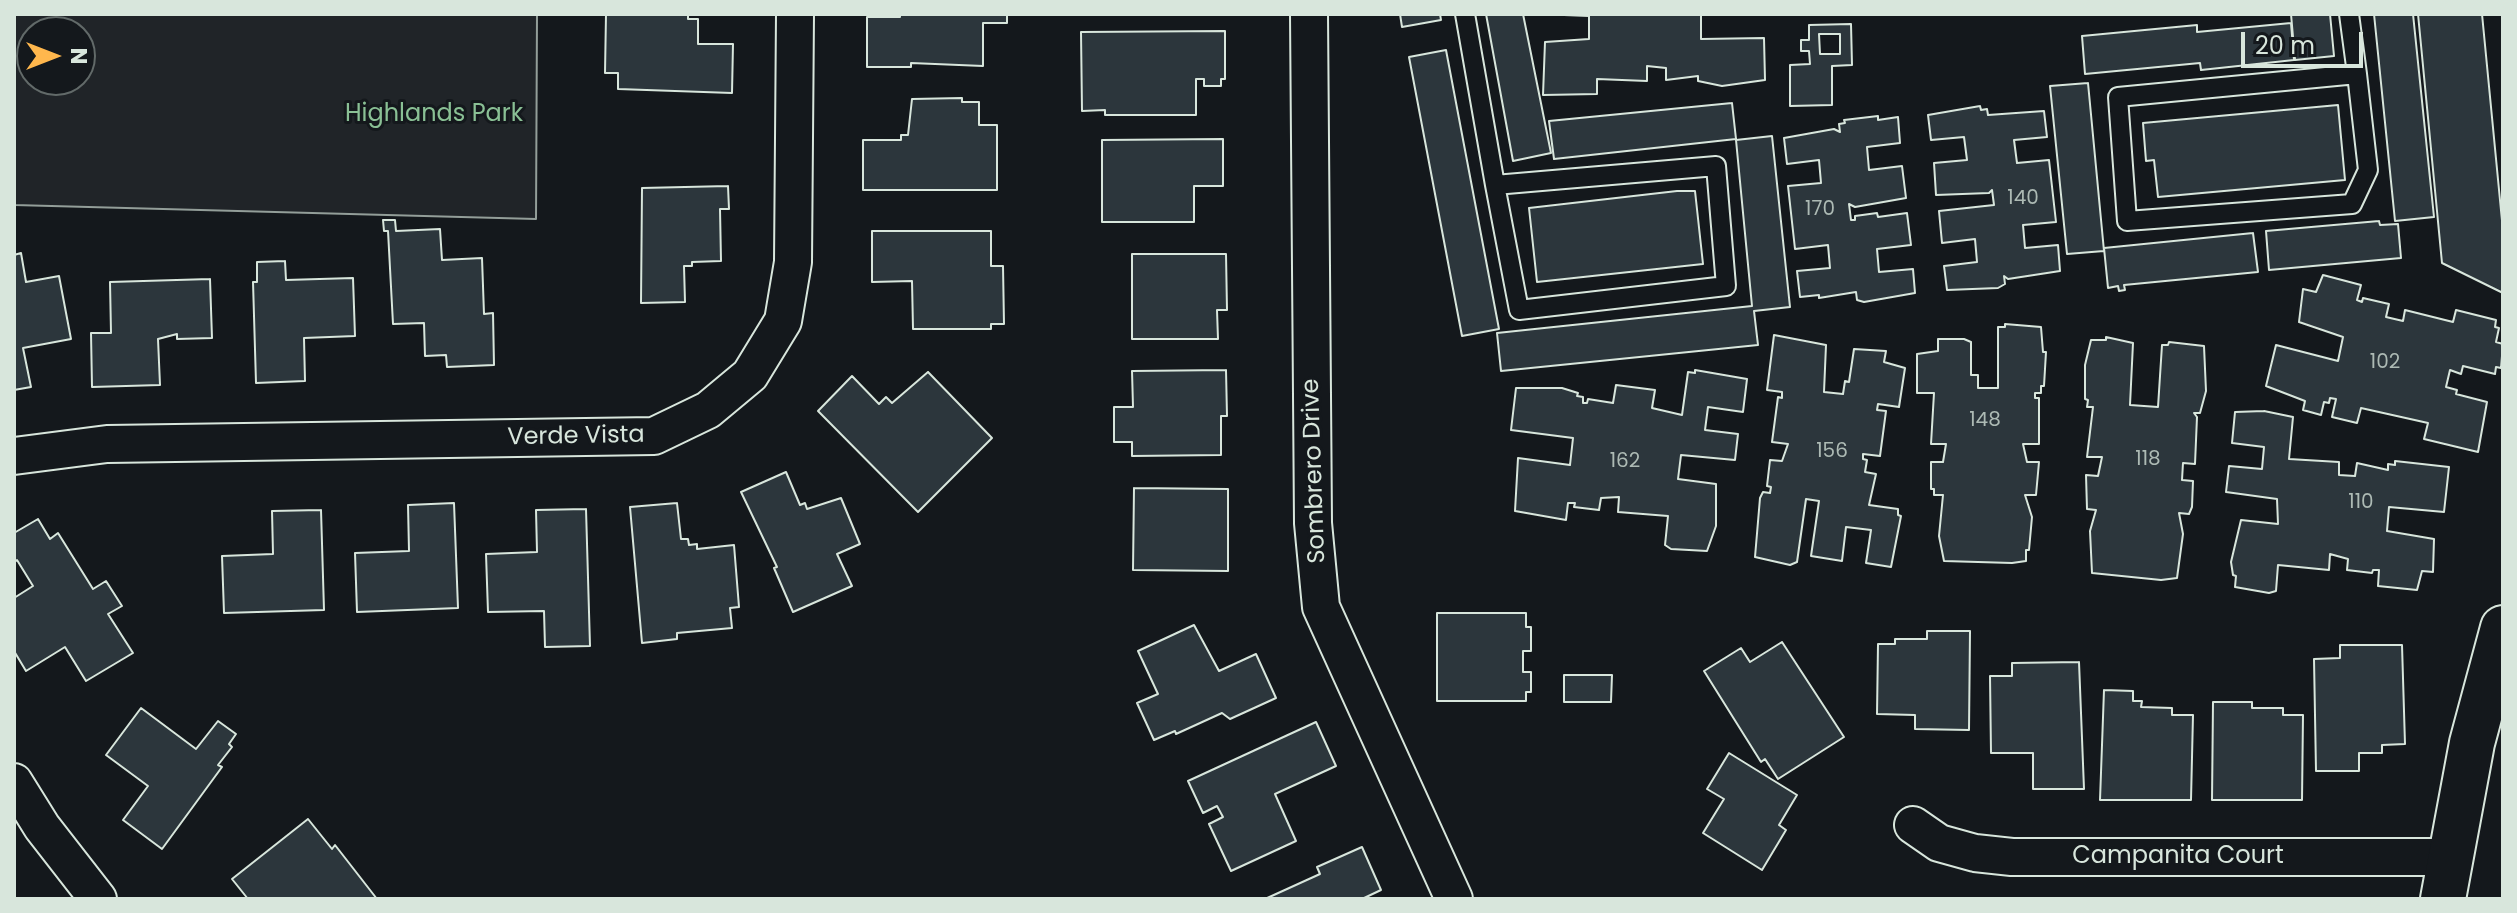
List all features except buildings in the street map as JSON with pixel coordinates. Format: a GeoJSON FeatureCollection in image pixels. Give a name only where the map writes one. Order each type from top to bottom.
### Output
{"type":"FeatureCollection","features":[{"type":"Feature","properties":{"kind":"main road"},"geometry":{"type":"LineString","coordinates":[[2443,899],[2472,743],[2503,628]]}},
{"type":"Feature","properties":{"kind":"street","name":"Verde Vista"},"geometry":{"type":"LineString","coordinates":[[14,456],[107,444],[654,436],[708,410],[750,375],[783,321],[793,262],[795,14]]}},
{"type":"Feature","properties":{"kind":"street","name":"Sombrero Drive"},"geometry":{"type":"LineString","coordinates":[[1309,14],[1313,523],[1321,607],[1454,899]]}},
{"type":"Feature","properties":{"kind":"street"},"geometry":{"type":"LineString","coordinates":[[14,782],[42,827],[98,899]]}},
{"type":"Feature","properties":{"kind":"street","name":"Campanita Court"},"geometry":{"type":"LineString","coordinates":[[1913,825],[1939,843],[1975,853],[2012,857],[2449,857]]}},
{"type":"Feature","properties":{"kind":"lane"},"geometry":{"type":"LineString","coordinates":[[1465,14],[1495,185],[1519,310],[1726,286],[1716,166],[1495,185]]}},
{"type":"Feature","properties":{"kind":"lane"},"geometry":{"type":"LineString","coordinates":[[2349,14],[2357,74],[2368,170],[2352,204],[2127,221],[2118,97],[2357,74]]}},
{"type":"Feature","properties":{"kind":"green space","name":"Highlands Park"},"geometry":{"type":"Polygon","coordinates":[[[14,14],[537,14],[536,219],[14,205],[14,14]]]}}]}
